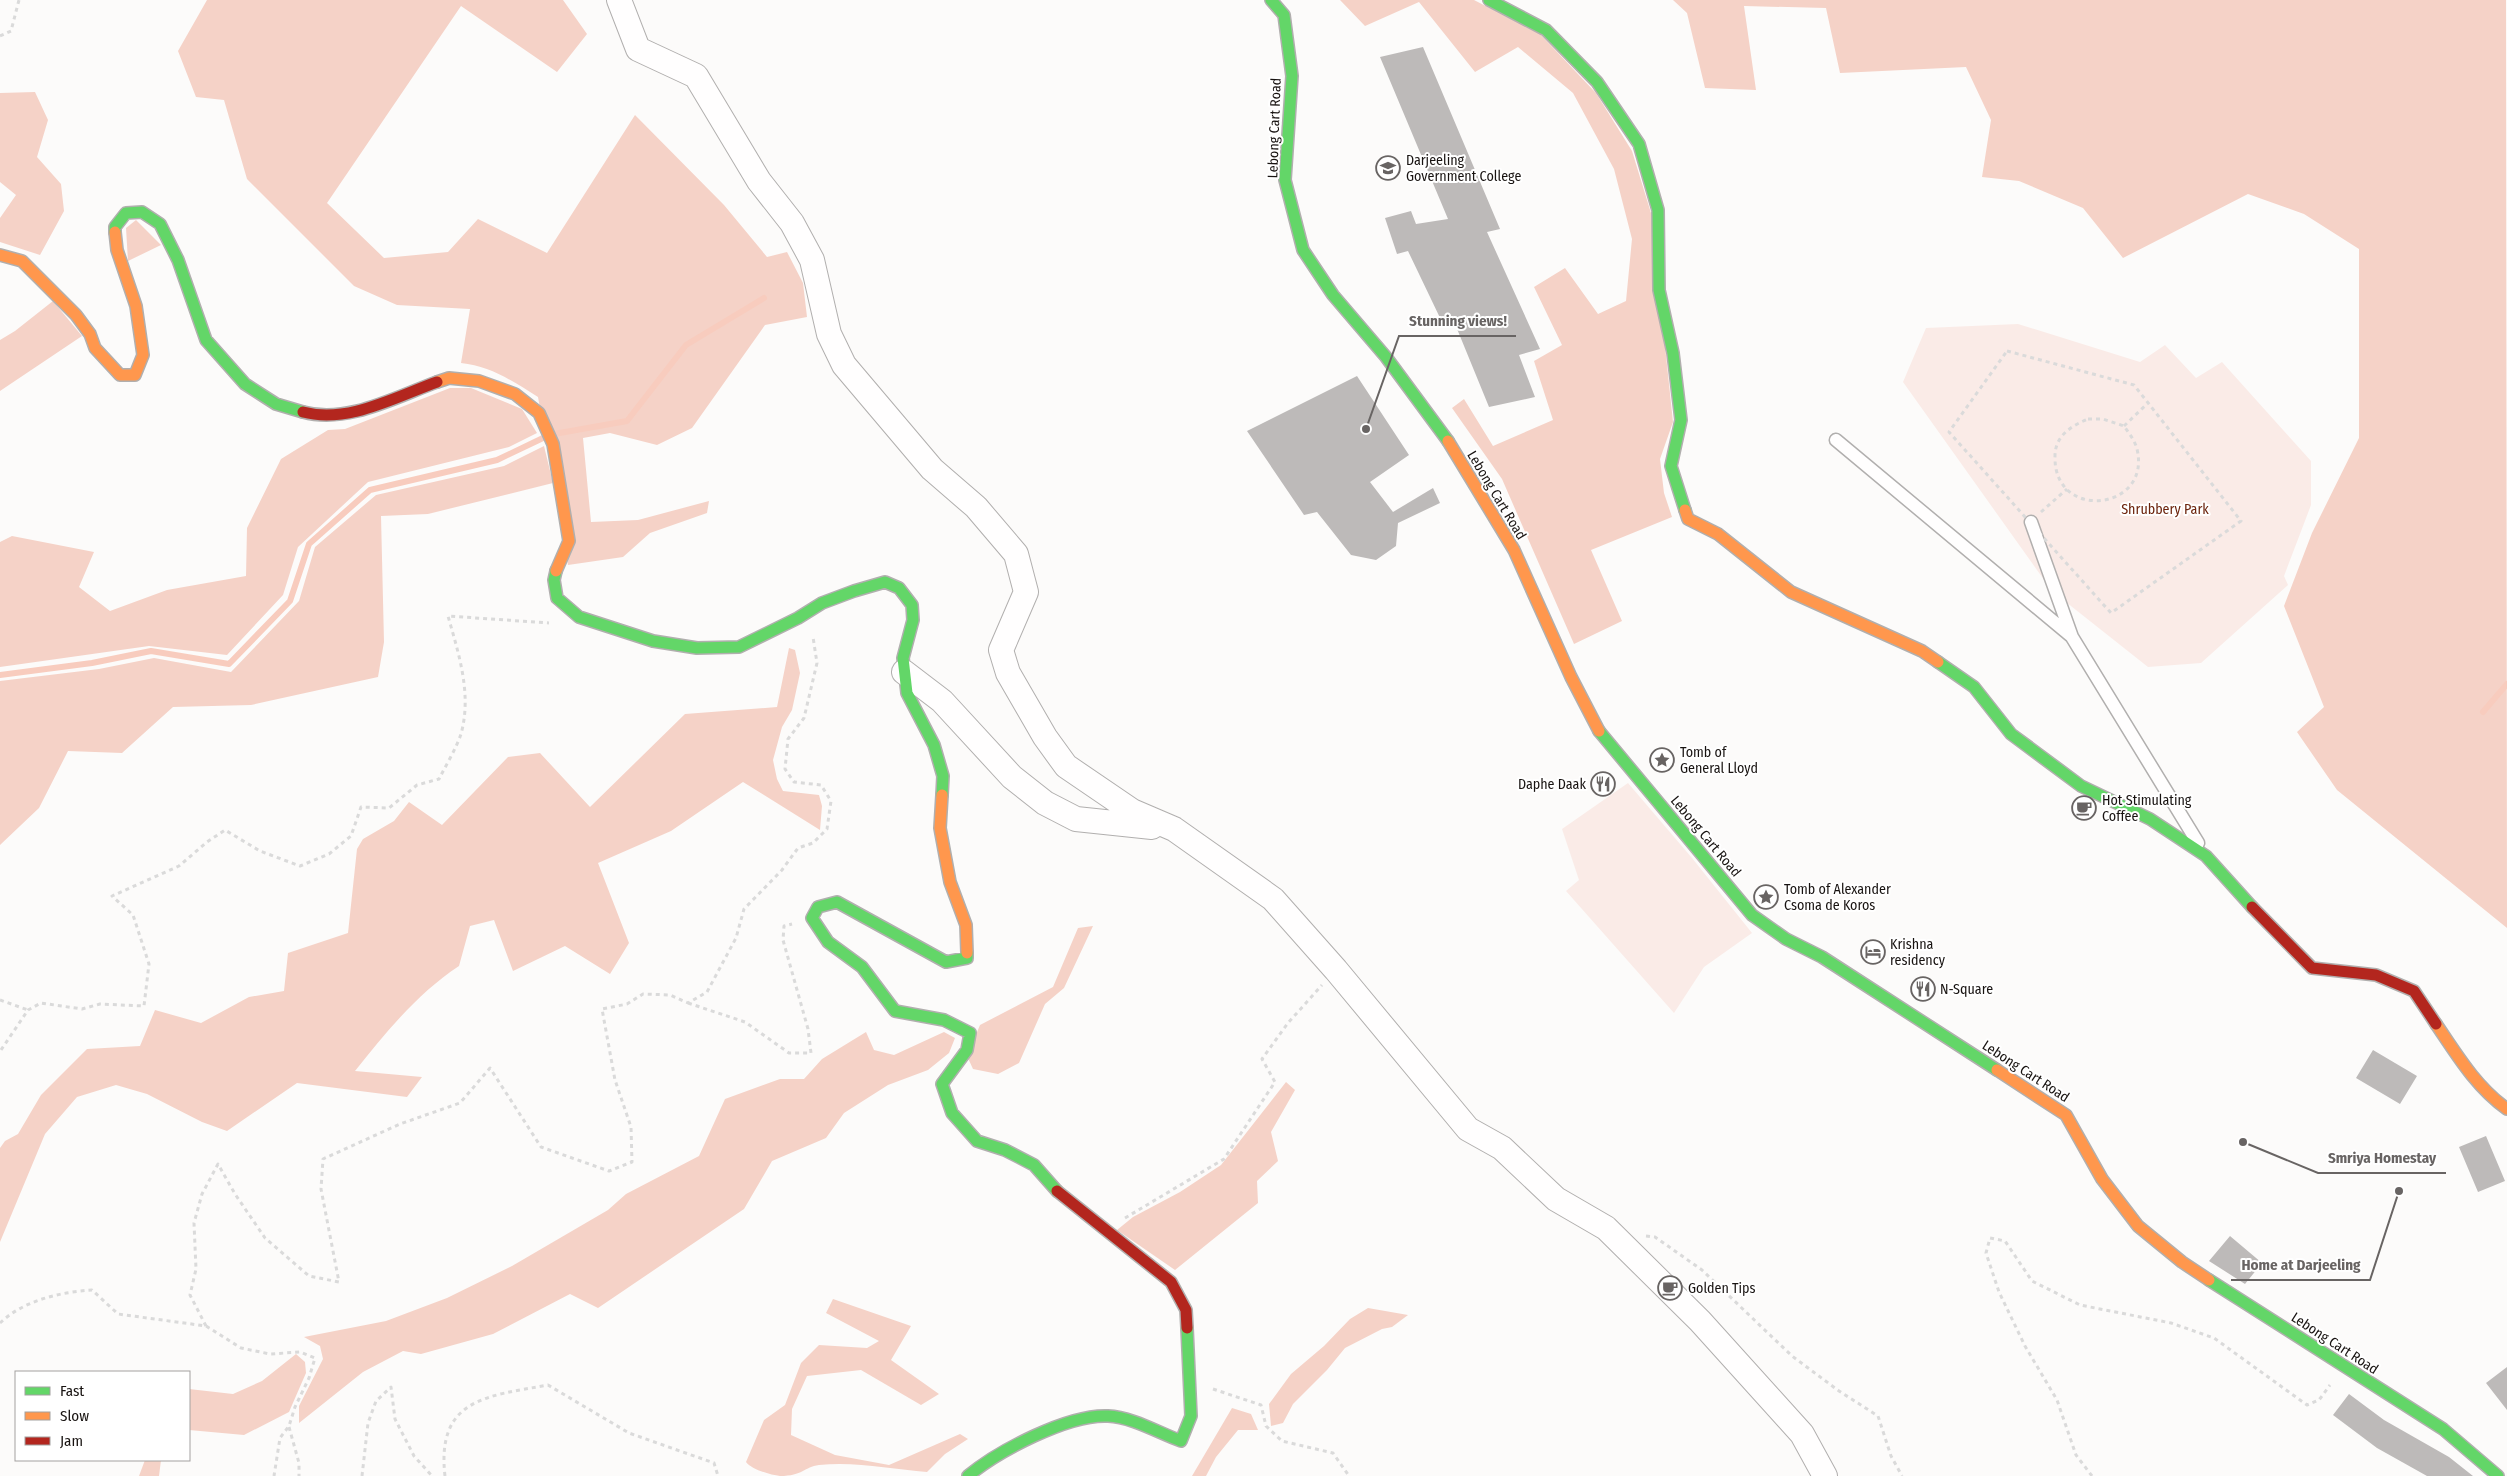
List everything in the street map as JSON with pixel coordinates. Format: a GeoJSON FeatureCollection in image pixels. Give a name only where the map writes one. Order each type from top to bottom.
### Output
{"type":"FeatureCollection","features":[{"type":"Feature","properties":{"kind":"main road","name":"Lebong Cart Road"},"geometry":{"type":"LineString","coordinates":[[1271,0],[1284,15],[1292,76],[1286,180],[1303,250],[1333,295],[1386,357],[1442,431],[1514,550],[1571,677],[1600,732],[1752,915],[1786,939],[1822,957],[2066,1115],[2102,1179],[2138,1226],[2182,1262],[2343,1367],[2443,1429],[2498,1476]]}},
{"type":"Feature","properties":{"kind":"main road"},"geometry":{"type":"LineString","coordinates":[[1490,0],[1546,30],[1566,49],[1597,82],[1639,144],[1658,210],[1659,290],[1673,353],[1682,420],[1671,466],[1688,519],[1718,534],[1791,592],[1922,651],[1974,687],[2011,734],[2081,786],[2150,818],[2206,856],[2312,968],[2376,975],[2414,991],[2467,1070],[2494,1100],[2507,1109]]}},
{"type":"Feature","properties":{"kind":"main road"},"geometry":{"type":"LineString","coordinates":[[0,254],[22,261],[76,315],[90,334],[95,348],[120,375],[135,374],[143,354],[136,306],[117,250],[115,227],[126,213],[142,212],[160,224],[178,260],[206,340],[245,384],[276,404],[319,416],[355,412],[449,378],[480,380],[515,394],[539,413],[554,444],[568,541],[554,580],[557,598],[579,617],[652,641],[697,648],[739,647],[798,618],[822,603],[854,591],[885,582],[899,588],[912,605],[913,620],[903,658],[906,693],[934,745],[943,776],[940,828],[950,882],[966,925],[967,958],[946,962],[837,902],[818,907],[812,918],[828,942],[862,967],[895,1011],[944,1020],[970,1033],[967,1050],[942,1084],[952,1113],[978,1141],[1005,1150],[1034,1165],[1058,1192],[1171,1282],[1186,1310],[1191,1416],[1181,1441],[1108,1416],[1085,1419],[1017,1443],[974,1470],[968,1476]]}},
{"type":"Feature","properties":{"kind":"street"},"geometry":{"type":"LineString","coordinates":[[619,0],[638,49],[696,76],[759,181],[792,223],[812,260],[829,334],[844,365],[932,469],[976,507],[1016,554],[1026,592],[1001,650],[1008,673],[1045,737],[1066,766],[1132,811],[1174,829],[1273,899],[1336,970],[1468,1129],[1502,1148],[1556,1199],[1606,1228],[1700,1321],[1802,1434],[1825,1476]]}},
{"type":"Feature","properties":{"kind":"street"},"geometry":{"type":"LineString","coordinates":[[904,672],[942,701],[1012,777],[1045,803],[1076,819],[1174,829]]}},
{"type":"Feature","properties":{"kind":"lane"},"geometry":{"type":"LineString","coordinates":[[1836,440],[2072,637]]}},
{"type":"Feature","properties":{"kind":"lane"},"geometry":{"type":"LineString","coordinates":[[2031,522],[2072,637],[2206,856]]}},
{"type":"Feature","properties":{"kind":"path"},"geometry":{"type":"LineString","coordinates":[[0,36],[11,31],[19,0]]}},
{"type":"Feature","properties":{"kind":"path"},"geometry":{"type":"LineString","coordinates":[[2007,351],[2134,385],[2148,402],[2241,521],[2111,613],[1949,432],[2007,351]]}},
{"type":"Feature","properties":{"kind":"path"},"geometry":{"type":"LineString","coordinates":[[2124,426],[2148,402]]}},
{"type":"Feature","properties":{"kind":"path"},"geometry":{"type":"LineString","coordinates":[[2088,419],[2103,419],[2124,426],[2137,448],[2139,463],[2136,475],[2128,488],[2119,496],[2105,501],[2092,502],[2078,498],[2067,489],[2060,481],[2055,468],[2058,443],[2066,431],[2088,419]]}},
{"type":"Feature","properties":{"kind":"path"},"geometry":{"type":"LineString","coordinates":[[2031,522],[2067,489]]}},
{"type":"Feature","properties":{"kind":"path"},"geometry":{"type":"LineString","coordinates":[[1,1050],[28,1010],[41,1003],[82,1010],[100,1004],[144,1006],[149,964],[133,915],[112,896],[178,866],[225,830],[260,851],[300,866],[329,854],[351,836],[361,807],[389,808],[417,785],[439,779],[461,734],[466,695],[461,662],[448,616],[555,625]]}},
{"type":"Feature","properties":{"kind":"path"},"geometry":{"type":"LineString","coordinates":[[688,1003],[708,992],[736,938],[744,909],[782,870],[798,848],[813,843],[827,829],[831,801],[821,785],[794,782],[785,769],[788,739],[804,718],[817,663],[813,631],[798,618]]}},
{"type":"Feature","properties":{"kind":"path"},"geometry":{"type":"LineString","coordinates":[[206,1326],[190,1295],[196,1268],[194,1223],[202,1194],[218,1164],[235,1194],[265,1238],[309,1276],[339,1282],[332,1259],[321,1189],[323,1159],[400,1124],[460,1103],[490,1068],[541,1147],[609,1171],[632,1162],[631,1127],[615,1080],[604,1030],[602,1009],[627,1004],[643,994],[670,995],[745,1022],[789,1053],[810,1053],[808,1029],[783,940],[784,926],[812,918]]}},
{"type":"Feature","properties":{"kind":"path"},"geometry":{"type":"LineString","coordinates":[[1106,1232],[1134,1211],[1224,1159],[1275,1082],[1262,1059],[1288,1023],[1336,970]]}},
{"type":"Feature","properties":{"kind":"path"},"geometry":{"type":"LineString","coordinates":[[0,1000],[28,1010]]}},
{"type":"Feature","properties":{"kind":"path"},"geometry":{"type":"LineString","coordinates":[[1645,1236],[1655,1237],[1702,1270],[1792,1356],[1838,1391],[1878,1416],[1891,1456],[1902,1476]]}},
{"type":"Feature","properties":{"kind":"path"},"geometry":{"type":"LineString","coordinates":[[2092,1476],[2076,1455],[2057,1400],[2025,1346],[1999,1292],[1986,1253],[1990,1238],[2005,1242],[2032,1281],[2080,1306],[2171,1323],[2214,1338],[2308,1405],[2319,1400],[2343,1367]]}},
{"type":"Feature","properties":{"kind":"path"},"geometry":{"type":"LineString","coordinates":[[0,1322],[6,1316],[40,1300],[65,1292],[92,1290],[118,1314],[206,1326],[241,1348],[270,1354],[300,1352],[315,1358],[309,1378],[294,1407],[289,1426],[280,1438],[274,1476]]}},
{"type":"Feature","properties":{"kind":"path"},"geometry":{"type":"LineString","coordinates":[[1190,1372],[1217,1391],[1261,1405],[1266,1426],[1282,1441],[1333,1453],[1349,1476]]}},
{"type":"Feature","properties":{"kind":"path"},"geometry":{"type":"LineString","coordinates":[[445,1476],[443,1458],[450,1424],[466,1408],[493,1395],[548,1386],[629,1433],[714,1463],[718,1476]]}},
{"type":"Feature","properties":{"kind":"path"},"geometry":{"type":"LineString","coordinates":[[362,1476],[368,1423],[376,1400],[391,1387],[395,1419],[414,1456],[432,1476]]}},
{"type":"Feature","properties":{"kind":"path"},"geometry":{"type":"LineString","coordinates":[[289,1426],[299,1463],[299,1476]]}},
{"type":"Feature","properties":{"kind":"green space","name":"Shrubbery Park"},"geometry":{"type":"Polygon","coordinates":[[[2018,324],[2140,362],[2165,345],[2196,378],[2222,362],[2311,461],[2311,505],[2284,576],[2288,585],[2201,663],[2148,667],[2052,591],[1903,382],[1926,328],[2018,324]]]}},
{"type":"Feature","properties":{"kind":"green space"},"geometry":{"type":"Polygon","coordinates":[[[1628,783],[1692,858],[1752,933],[1704,967],[1674,1013],[1566,891],[1579,880],[1562,829],[1628,783]]]}},
{"type":"Feature","properties":{"kind":"shaded area"},"geometry":{"type":"Polygon","coordinates":[[[207,0],[563,0],[587,34],[557,72],[461,6],[327,203],[384,258],[448,252],[478,219],[547,253],[635,115],[724,205],[767,257],[787,252],[803,283],[807,317],[765,325],[692,428],[657,445],[610,433],[583,438],[591,522],[638,520],[709,501],[707,513],[650,533],[623,557],[568,565],[538,397],[511,380],[492,371],[461,363],[470,309],[397,305],[354,286],[247,179],[224,100],[196,97],[178,51],[207,0]]]}},
{"type":"Feature","properties":{"kind":"shaded area"},"geometry":{"type":"Polygon","coordinates":[[[1340,0],[1474,0],[1540,34],[1596,93],[1632,151],[1651,213],[1673,422],[1660,459],[1664,493],[1672,517],[1591,550],[1622,621],[1574,644],[1502,479],[1452,408],[1464,399],[1493,446],[1553,420],[1534,361],[1562,345],[1534,287],[1565,268],[1598,314],[1626,301],[1632,239],[1614,169],[1573,93],[1518,47],[1475,72],[1419,2],[1365,26],[1340,0]]]}},
{"type":"Feature","properties":{"kind":"shaded area"},"geometry":{"type":"Polygon","coordinates":[[[1673,0],[2506,0],[2507,928],[2337,790],[2297,732],[2324,707],[2284,606],[2312,533],[2359,438],[2359,249],[2304,214],[2248,194],[2123,258],[2083,208],[2019,181],[1982,177],[1991,120],[1966,67],[1840,73],[1826,8],[1744,6],[1756,90],[1705,88],[1687,13],[1673,0]]]}},
{"type":"Feature","properties":{"kind":"shaded area"},"geometry":{"type":"Polygon","coordinates":[[[35,92],[48,120],[37,157],[61,184],[64,211],[40,255],[0,242],[0,218],[16,195],[0,182],[0,93],[35,92]]]}},
{"type":"Feature","properties":{"kind":"shaded area"},"geometry":{"type":"Polygon","coordinates":[[[136,220],[161,245],[128,261],[126,228],[136,220]]]}},
{"type":"Feature","properties":{"kind":"shaded area"},"geometry":{"type":"Polygon","coordinates":[[[53,301],[82,336],[0,391],[0,340],[15,331],[53,301]]]}},
{"type":"Feature","properties":{"kind":"shaded area"},"geometry":{"type":"Polygon","coordinates":[[[450,388],[471,388],[522,409],[537,433],[509,447],[368,482],[298,547],[283,595],[227,655],[149,646],[0,667],[0,542],[12,536],[94,552],[79,587],[110,611],[167,590],[246,576],[247,528],[281,459],[328,430],[345,429],[450,388]]]}},
{"type":"Feature","properties":{"kind":"shaded area"},"geometry":{"type":"Polygon","coordinates":[[[544,446],[553,483],[428,514],[381,516],[384,642],[378,677],[251,705],[173,707],[122,753],[68,751],[39,808],[0,845],[0,681],[99,669],[154,658],[231,672],[299,601],[315,547],[376,495],[504,466],[544,446]]]}},
{"type":"Feature","properties":{"kind":"shaded area"},"geometry":{"type":"Polygon","coordinates":[[[789,648],[795,650],[800,673],[792,710],[782,727],[773,760],[777,779],[783,791],[819,795],[822,806],[820,830],[743,782],[671,831],[598,863],[629,943],[610,974],[565,946],[513,971],[494,920],[470,926],[459,966],[416,1001],[355,1071],[422,1077],[407,1097],[297,1083],[227,1131],[202,1122],[147,1094],[116,1085],[77,1097],[45,1134],[0,1242],[0,1148],[5,1141],[18,1134],[41,1095],[87,1049],[140,1046],[155,1010],[201,1023],[249,997],[284,991],[288,953],[348,933],[357,849],[363,839],[394,821],[409,802],[442,825],[508,757],[540,753],[590,807],[685,714],[777,707],[789,648]]]}},
{"type":"Feature","properties":{"kind":"shaded area"},"geometry":{"type":"Polygon","coordinates":[[[1093,926],[1064,988],[1045,1004],[1019,1063],[998,1074],[973,1069],[967,1056],[980,1025],[1053,987],[1078,928],[1093,926]]]}},
{"type":"Feature","properties":{"kind":"shaded area"},"geometry":{"type":"Polygon","coordinates":[[[866,1032],[874,1050],[894,1055],[944,1032],[955,1038],[949,1053],[928,1070],[888,1085],[844,1113],[826,1138],[772,1161],[744,1209],[598,1308],[570,1294],[493,1334],[421,1354],[403,1351],[363,1372],[299,1423],[299,1406],[323,1359],[320,1346],[304,1337],[386,1321],[447,1298],[512,1266],[608,1210],[626,1194],[699,1156],[725,1099],[780,1079],[804,1079],[822,1059],[866,1032]]]}},
{"type":"Feature","properties":{"kind":"shaded area"},"geometry":{"type":"Polygon","coordinates":[[[1286,1082],[1295,1090],[1271,1132],[1278,1161],[1257,1181],[1258,1203],[1175,1270],[1117,1230],[1133,1217],[1180,1192],[1221,1165],[1286,1082]]]}},
{"type":"Feature","properties":{"kind":"shaded area"},"geometry":{"type":"Polygon","coordinates":[[[833,1299],[911,1326],[891,1360],[939,1394],[921,1405],[861,1370],[807,1376],[792,1409],[791,1435],[835,1455],[889,1465],[960,1434],[968,1439],[945,1454],[927,1472],[832,1464],[814,1466],[794,1475],[780,1476],[761,1471],[748,1465],[746,1462],[764,1420],[785,1405],[801,1363],[819,1345],[867,1348],[879,1341],[826,1313],[833,1299]]]}},
{"type":"Feature","properties":{"kind":"shaded area"},"geometry":{"type":"Polygon","coordinates":[[[1368,1308],[1408,1315],[1392,1327],[1382,1329],[1345,1348],[1327,1370],[1293,1404],[1283,1423],[1271,1426],[1269,1404],[1291,1374],[1324,1346],[1350,1319],[1368,1308]]]}},
{"type":"Feature","properties":{"kind":"shaded area"},"geometry":{"type":"Polygon","coordinates":[[[296,1354],[305,1362],[306,1373],[289,1412],[244,1435],[190,1430],[190,1389],[233,1394],[262,1381],[296,1354]]]}},
{"type":"Feature","properties":{"kind":"shaded area"},"geometry":{"type":"Polygon","coordinates":[[[1232,1408],[1251,1414],[1258,1430],[1238,1430],[1216,1457],[1206,1476],[1192,1476],[1232,1408]]]}},
{"type":"Feature","properties":{"kind":"shaded area"},"geometry":{"type":"Polygon","coordinates":[[[145,1461],[161,1461],[159,1476],[139,1476],[145,1461]]]}},
{"type":"Feature","properties":{"kind":"building","name":"Darjeeling Government College"},"geometry":{"type":"Polygon","coordinates":[[[1423,47],[1500,229],[1487,232],[1540,349],[1519,355],[1535,397],[1489,407],[1453,319],[1442,322],[1408,251],[1397,254],[1385,218],[1411,211],[1416,224],[1448,219],[1380,57],[1423,47]]]}},
{"type":"Feature","properties":{"kind":"building"},"geometry":{"type":"Polygon","coordinates":[[[1357,376],[1409,455],[1370,482],[1393,512],[1433,488],[1440,503],[1398,523],[1396,546],[1376,560],[1351,555],[1317,512],[1304,515],[1247,431],[1357,376]]]}},
{"type":"Feature","properties":{"kind":"building"},"geometry":{"type":"Polygon","coordinates":[[[2373,1050],[2417,1076],[2400,1104],[2356,1078],[2373,1050]]]}},
{"type":"Feature","properties":{"kind":"building"},"geometry":{"type":"Polygon","coordinates":[[[2486,1136],[2505,1181],[2478,1192],[2459,1147],[2486,1136]]]}},
{"type":"Feature","properties":{"kind":"building"},"geometry":{"type":"Polygon","coordinates":[[[2230,1236],[2262,1263],[2245,1284],[2209,1261],[2230,1236]]]}},
{"type":"Feature","properties":{"kind":"building"},"geometry":{"type":"Polygon","coordinates":[[[2507,1367],[2507,1410],[2486,1383],[2507,1367]]]}},
{"type":"Feature","properties":{"kind":"building"},"geometry":{"type":"Polygon","coordinates":[[[2349,1394],[2384,1420],[2449,1457],[2473,1476],[2427,1476],[2377,1448],[2333,1415],[2349,1394]]]}},
{"type":"Feature","properties":{"kind":"waterway"},"geometry":{"type":"LineString","coordinates":[[554,434],[627,421],[686,345],[764,298]]}},
{"type":"Feature","properties":{"kind":"waterway"},"geometry":{"type":"LineString","coordinates":[[0,675],[92,663],[151,651],[229,664],[290,601],[309,544],[370,490],[497,460],[543,438]]}},
{"type":"Feature","properties":{"kind":"waterway"},"geometry":{"type":"LineString","coordinates":[[2483,712],[2507,684]]}},
{"type":"Feature","properties":{"kind":"traffic: fast"},"geometry":{"type":"LineString","coordinates":[[1271,0],[1284,15],[1292,76],[1285,180],[1303,250],[1333,295],[1386,357],[1448,441]]}},
{"type":"Feature","properties":{"kind":"traffic: fast"},"geometry":{"type":"LineString","coordinates":[[1489,0],[1546,30],[1597,82],[1639,144],[1658,210],[1659,290],[1673,353],[1681,420],[1671,466],[1685,510]]}},
{"type":"Feature","properties":{"kind":"traffic: fast"},"geometry":{"type":"LineString","coordinates":[[115,232],[115,227],[126,213],[142,212],[160,224],[178,260],[206,340],[245,384],[276,404],[303,412]]}},
{"type":"Feature","properties":{"kind":"traffic: fast"},"geometry":{"type":"LineString","coordinates":[[556,571],[554,580],[557,598],[579,617],[653,641],[697,648],[739,647],[798,618],[822,603],[854,591],[885,582],[899,588],[912,605],[913,620],[903,658],[907,693],[934,745],[943,776],[942,795]]}},
{"type":"Feature","properties":{"kind":"traffic: fast"},"geometry":{"type":"LineString","coordinates":[[1938,662],[1974,687],[2011,734],[2081,786],[2150,819],[2206,856],[2252,907]]}},
{"type":"Feature","properties":{"kind":"traffic: fast"},"geometry":{"type":"LineString","coordinates":[[1599,731],[1752,915],[1786,939],[1822,957],[1997,1070]]}},
{"type":"Feature","properties":{"kind":"traffic: fast"},"geometry":{"type":"LineString","coordinates":[[967,953],[967,958],[946,962],[837,902],[818,907],[812,918],[828,942],[862,967],[895,1011],[944,1020],[970,1033],[967,1050],[942,1084],[952,1113],[977,1141],[1005,1150],[1034,1165],[1057,1191]]}},
{"type":"Feature","properties":{"kind":"traffic: fast"},"geometry":{"type":"LineString","coordinates":[[2209,1280],[2443,1429],[2498,1476]]}},
{"type":"Feature","properties":{"kind":"traffic: fast"},"geometry":{"type":"LineString","coordinates":[[968,1476],[997,1456],[1034,1436],[1073,1421],[1092,1417],[1108,1416],[1126,1419],[1181,1441],[1191,1416],[1187,1328]]}},
{"type":"Feature","properties":{"kind":"traffic: slow"},"geometry":{"type":"LineString","coordinates":[[0,255],[22,261],[76,315],[90,334],[95,348],[120,375],[135,375],[143,355],[136,306],[117,250],[115,232]]}},
{"type":"Feature","properties":{"kind":"traffic: slow"},"geometry":{"type":"LineString","coordinates":[[437,382],[449,378],[479,381],[515,394],[539,413],[553,444],[569,541],[556,571]]}},
{"type":"Feature","properties":{"kind":"traffic: slow"},"geometry":{"type":"LineString","coordinates":[[1448,441],[1514,550],[1571,677],[1599,731]]}},
{"type":"Feature","properties":{"kind":"traffic: slow"},"geometry":{"type":"LineString","coordinates":[[1685,510],[1688,519],[1718,534],[1791,592],[1922,651],[1938,662]]}},
{"type":"Feature","properties":{"kind":"traffic: slow"},"geometry":{"type":"LineString","coordinates":[[942,795],[940,828],[950,882],[966,925],[967,953]]}},
{"type":"Feature","properties":{"kind":"traffic: slow"},"geometry":{"type":"LineString","coordinates":[[2436,1024],[2476,1081],[2507,1109]]}},
{"type":"Feature","properties":{"kind":"traffic: slow"},"geometry":{"type":"LineString","coordinates":[[1997,1070],[2066,1115],[2102,1179],[2138,1226],[2182,1262],[2209,1280]]}},
{"type":"Feature","properties":{"kind":"traffic: jam"},"geometry":{"type":"LineString","coordinates":[[303,412],[320,415],[354,412],[437,382]]}},
{"type":"Feature","properties":{"kind":"traffic: jam"},"geometry":{"type":"LineString","coordinates":[[2252,907],[2312,968],[2376,975],[2414,991],[2436,1024]]}},
{"type":"Feature","properties":{"kind":"traffic: jam"},"geometry":{"type":"LineString","coordinates":[[1057,1191],[1171,1282],[1186,1310],[1187,1328]]}},
{"type":"Feature","properties":{"kind":"place","name":"Darjeeling Government College"},"geometry":{"type":"Point","coordinates":[1388,168]}},
{"type":"Feature","properties":{"kind":"place","name":"Stunning views!"},"geometry":{"type":"Point","coordinates":[1366,429]}},
{"type":"Feature","properties":{"kind":"place","name":"Tomb of General Lloyd"},"geometry":{"type":"Point","coordinates":[1662,760]}},
{"type":"Feature","properties":{"kind":"place","name":"Daphe Daak"},"geometry":{"type":"Point","coordinates":[1603,784]}},
{"type":"Feature","properties":{"kind":"place","name":"Hot Stimulating Coffee"},"geometry":{"type":"Point","coordinates":[2084,808]}},
{"type":"Feature","properties":{"kind":"place","name":"Tomb of Alexander Csoma de Koros"},"geometry":{"type":"Point","coordinates":[1766,897]}},
{"type":"Feature","properties":{"kind":"place","name":"Krishna residency"},"geometry":{"type":"Point","coordinates":[1873,952]}},
{"type":"Feature","properties":{"kind":"place","name":"N-Square"},"geometry":{"type":"Point","coordinates":[1923,989]}},
{"type":"Feature","properties":{"kind":"place","name":"Smriya Homestay"},"geometry":{"type":"Point","coordinates":[2243,1142]}},
{"type":"Feature","properties":{"kind":"place","name":"Home at Darjeeling"},"geometry":{"type":"Point","coordinates":[2399,1191]}},
{"type":"Feature","properties":{"kind":"place","name":"Golden Tips"},"geometry":{"type":"Point","coordinates":[1670,1288]}}]}
